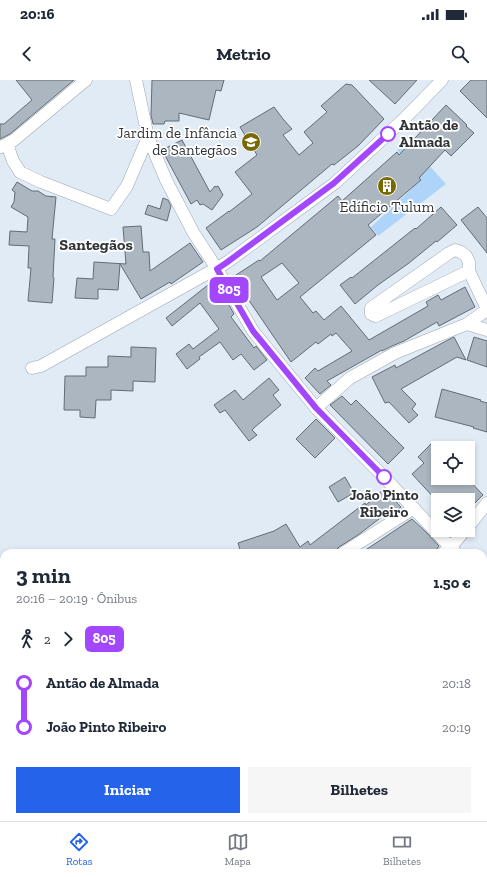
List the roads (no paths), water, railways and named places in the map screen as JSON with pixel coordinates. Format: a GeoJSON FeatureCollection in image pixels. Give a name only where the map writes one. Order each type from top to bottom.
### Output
{"type":"FeatureCollection","features":[{"type":"Feature","properties":{"kind":"street"},"geometry":{"type":"LineString","coordinates":[[86,80],[21,134],[4,146],[20,172],[41,182],[111,209],[127,186],[148,137]]}},
{"type":"Feature","properties":{"kind":"street"},"geometry":{"type":"LineString","coordinates":[[136,80],[148,137],[166,180],[193,232],[217,269],[253,331],[316,408],[414,508],[448,549]]}},
{"type":"Feature","properties":{"kind":"street"},"geometry":{"type":"LineString","coordinates":[[32,368],[41,366],[226,263],[334,183],[405,118],[442,80]]}},
{"type":"Feature","properties":{"kind":"street"},"geometry":{"type":"LineString","coordinates":[[316,408],[350,378],[395,353],[467,324],[487,309],[469,271],[469,262],[466,256],[455,250],[371,308],[371,314],[376,316],[469,271]]}},
{"type":"Feature","properties":{"kind":"street"},"geometry":{"type":"LineString","coordinates":[[467,324],[487,330]]}},
{"type":"Feature","properties":{"kind":"street"},"geometry":{"type":"LineString","coordinates":[[475,518],[487,503]]}},
{"type":"Feature","properties":{"kind":"street"},"geometry":{"type":"LineString","coordinates":[[349,549],[414,508]]}},
{"type":"Feature","properties":{"kind":"street"},"geometry":{"type":"LineString","coordinates":[[451,549],[460,537]]}},
{"type":"Feature","properties":{"kind":"place","name":"Antão de Almada"},"geometry":{"type":"Point","coordinates":[388,134]}},
{"type":"Feature","properties":{"kind":"place","name":"Jardim de Infância de Santegãos"},"geometry":{"type":"Point","coordinates":[251,142]}},
{"type":"Feature","properties":{"kind":"place","name":"Edíficio Tulum"},"geometry":{"type":"Point","coordinates":[387,186]}},
{"type":"Feature","properties":{"kind":"place","name":"João Pinto Ribeiro"},"geometry":{"type":"Point","coordinates":[384,477]}},
{"type":"Feature","properties":{"kind":"district","name":"Santegãos"},"geometry":{"type":"Point","coordinates":[96,244]}}]}
